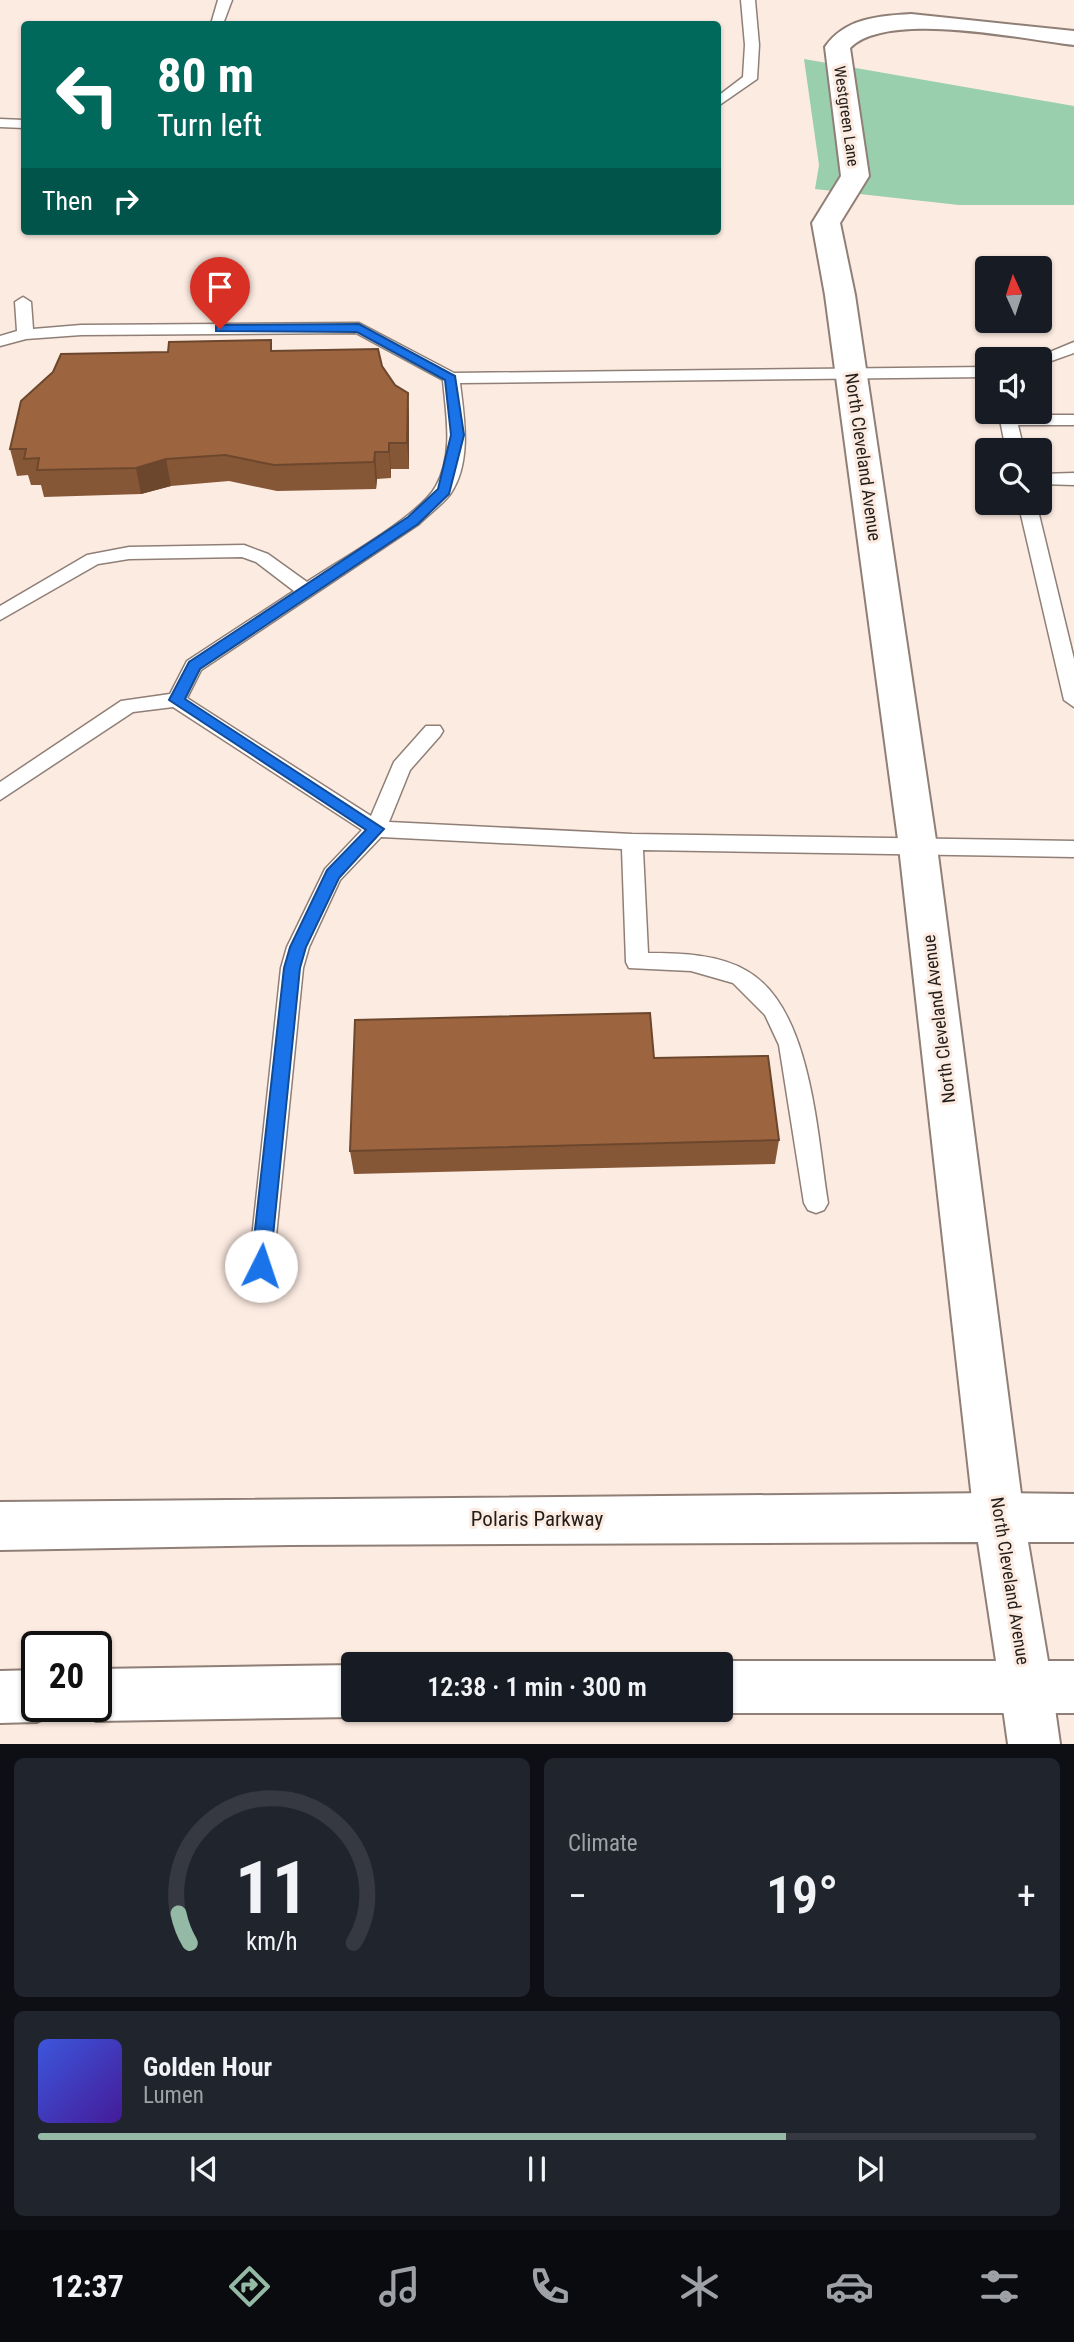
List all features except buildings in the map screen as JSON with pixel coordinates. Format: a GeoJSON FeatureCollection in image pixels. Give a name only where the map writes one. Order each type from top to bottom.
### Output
{"type":"FeatureCollection","features":[{"type":"Feature","properties":{"kind":"street","name":"Westgreen Lane"},"geometry":{"type":"LineString","coordinates":[[840,295],[826,223],[855,176],[837,47],[849,33],[871,25],[893,23],[948,25],[1074,38]]}},
{"type":"Feature","properties":{"kind":"street","name":"North Cleveland Avenue"},"geometry":{"type":"LineString","coordinates":[[840,295],[918,847],[999,1517],[1050,1687],[1034,1744]]}},
{"type":"Feature","properties":{"kind":"street","name":"Polaris Parkway"},"geometry":{"type":"LineString","coordinates":[[0,1526],[1074,1518]]}},
{"type":"Feature","properties":{"kind":"street"},"geometry":{"type":"LineString","coordinates":[[733,1687],[1050,1687]]}},
{"type":"Feature","properties":{"kind":"street"},"geometry":{"type":"LineString","coordinates":[[112,1695],[341,1691]]}},
{"type":"Feature","properties":{"kind":"street"},"geometry":{"type":"LineString","coordinates":[[0,1697],[21,1696]]}},
{"type":"Feature","properties":{"kind":"lane"},"geometry":{"type":"LineString","coordinates":[[217,21],[225,0]]}},
{"type":"Feature","properties":{"kind":"lane"},"geometry":{"type":"LineString","coordinates":[[721,100],[750,79],[752,45],[748,0]]}},
{"type":"Feature","properties":{"kind":"lane"},"geometry":{"type":"LineString","coordinates":[[0,123],[21,124]]}},
{"type":"Feature","properties":{"kind":"lane"},"geometry":{"type":"LineString","coordinates":[[23,302],[25,334]]}},
{"type":"Feature","properties":{"kind":"lane"},"geometry":{"type":"LineString","coordinates":[[0,341],[25,334],[81,330],[359,328],[451,378],[975,372]]}},
{"type":"Feature","properties":{"kind":"lane"},"geometry":{"type":"LineString","coordinates":[[1052,357],[1074,347]]}},
{"type":"Feature","properties":{"kind":"lane"},"geometry":{"type":"LineString","coordinates":[[176,700],[194,666],[413,520],[444,491],[457,435],[451,378]]}},
{"type":"Feature","properties":{"kind":"lane"},"geometry":{"type":"LineString","coordinates":[[1012,438],[1008,420],[1074,420]]}},
{"type":"Feature","properties":{"kind":"lane"},"geometry":{"type":"LineString","coordinates":[[1052,479],[1074,479]]}},
{"type":"Feature","properties":{"kind":"lane"},"geometry":{"type":"LineString","coordinates":[[1030,515],[1070,666],[1074,700]]}},
{"type":"Feature","properties":{"kind":"lane"},"geometry":{"type":"LineString","coordinates":[[0,614],[93,559],[129,553],[244,551],[262,558],[307,591]]}},
{"type":"Feature","properties":{"kind":"lane"},"geometry":{"type":"LineString","coordinates":[[1,789],[128,706],[176,700],[376,829],[632,842],[1074,849]]}},
{"type":"Feature","properties":{"kind":"lane"},"geometry":{"type":"LineString","coordinates":[[261,1266],[292,968],[298,947],[332,875],[376,829],[401,767],[433,732]]}},
{"type":"Feature","properties":{"kind":"lane"},"geometry":{"type":"LineString","coordinates":[[632,842],[637,962],[691,962],[740,977],[773,1009],[790,1045],[816,1203]]}},
{"type":"Feature","properties":{"kind":"green space"},"geometry":{"type":"Polygon","coordinates":[[[804,59],[1074,106],[1074,205],[959,205],[815,189],[819,165],[804,59]]]}},
{"type":"Feature","properties":{"kind":"route"},"geometry":{"type":"LineString","coordinates":[[220,329],[359,328],[451,378],[457,435],[453,463],[444,491],[413,520],[194,666],[176,700],[376,829],[332,875],[298,947],[292,968],[262,1234],[261,1266]]}}]}
